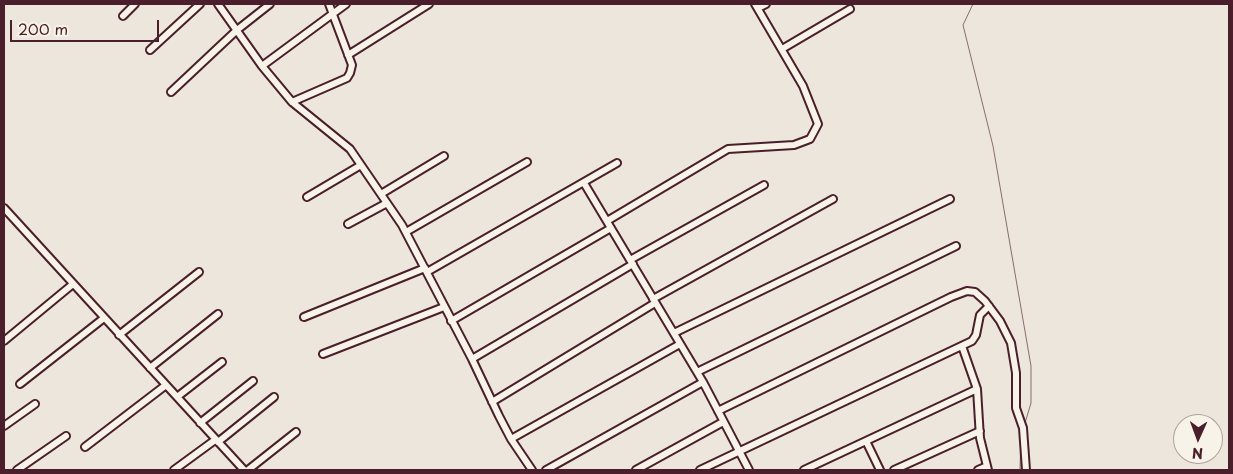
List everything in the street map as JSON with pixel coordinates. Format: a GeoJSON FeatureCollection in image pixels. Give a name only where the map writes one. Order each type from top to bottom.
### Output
{"type":"FeatureCollection","features":[{"type":"Feature","properties":{"kind":"street"},"geometry":{"type":"LineString","coordinates":[[123,16],[135,4]]}},
{"type":"Feature","properties":{"kind":"street"},"geometry":{"type":"LineString","coordinates":[[150,50],[200,4]]}},
{"type":"Feature","properties":{"kind":"street"},"geometry":{"type":"LineString","coordinates":[[218,4],[262,66],[292,102],[350,149],[381,194],[406,232],[511,439],[532,470]]}},
{"type":"Feature","properties":{"kind":"street"},"geometry":{"type":"LineString","coordinates":[[171,92],[237,30],[270,4]]}},
{"type":"Feature","properties":{"kind":"street"},"geometry":{"type":"LineString","coordinates":[[292,102],[347,78],[350,73],[352,65],[329,4]]}},
{"type":"Feature","properties":{"kind":"street"},"geometry":{"type":"LineString","coordinates":[[262,66],[346,4]]}},
{"type":"Feature","properties":{"kind":"street"},"geometry":{"type":"LineString","coordinates":[[348,55],[429,4]]}},
{"type":"Feature","properties":{"kind":"street"},"geometry":{"type":"LineString","coordinates":[[451,321],[728,149],[794,145],[810,139],[818,124],[803,86],[756,6],[766,4]]}},
{"type":"Feature","properties":{"kind":"street"},"geometry":{"type":"LineString","coordinates":[[782,49],[850,9]]}},
{"type":"Feature","properties":{"kind":"street"},"geometry":{"type":"LineString","coordinates":[[381,194],[444,156]]}},
{"type":"Feature","properties":{"kind":"street"},"geometry":{"type":"LineString","coordinates":[[406,232],[527,162]]}},
{"type":"Feature","properties":{"kind":"street"},"geometry":{"type":"LineString","coordinates":[[304,317],[426,270],[617,163]]}},
{"type":"Feature","properties":{"kind":"street"},"geometry":{"type":"LineString","coordinates":[[307,197],[361,165]]}},
{"type":"Feature","properties":{"kind":"street"},"geometry":{"type":"LineString","coordinates":[[584,183],[697,372],[749,470]]}},
{"type":"Feature","properties":{"kind":"street"},"geometry":{"type":"LineString","coordinates":[[472,359],[764,185]]}},
{"type":"Feature","properties":{"kind":"street"},"geometry":{"type":"LineString","coordinates":[[492,402],[654,301],[833,199]]}},
{"type":"Feature","properties":{"kind":"street"},"geometry":{"type":"LineString","coordinates":[[674,333],[950,199]]}},
{"type":"Feature","properties":{"kind":"street"},"geometry":{"type":"LineString","coordinates":[[348,224],[387,203]]}},
{"type":"Feature","properties":{"kind":"street"},"geometry":{"type":"LineString","coordinates":[[4,208],[244,470]]}},
{"type":"Feature","properties":{"kind":"street"},"geometry":{"type":"LineString","coordinates":[[4,220],[10,215]]}},
{"type":"Feature","properties":{"kind":"street"},"geometry":{"type":"LineString","coordinates":[[697,372],[956,246]]}},
{"type":"Feature","properties":{"kind":"street"},"geometry":{"type":"LineString","coordinates":[[119,335],[198,272]]}},
{"type":"Feature","properties":{"kind":"street"},"geometry":{"type":"LineString","coordinates":[[4,341],[73,284]]}},
{"type":"Feature","properties":{"kind":"street"},"geometry":{"type":"LineString","coordinates":[[718,411],[962,292],[975,292],[1000,321],[1011,343],[1016,373],[1016,408],[1023,428],[1026,470]]}},
{"type":"Feature","properties":{"kind":"street"},"geometry":{"type":"LineString","coordinates":[[700,470],[962,346],[974,338],[980,315],[989,306]]}},
{"type":"Feature","properties":{"kind":"street"},"geometry":{"type":"LineString","coordinates":[[323,354],[444,307]]}},
{"type":"Feature","properties":{"kind":"street"},"geometry":{"type":"LineString","coordinates":[[150,368],[218,314]]}},
{"type":"Feature","properties":{"kind":"street"},"geometry":{"type":"LineString","coordinates":[[20,384],[104,318]]}},
{"type":"Feature","properties":{"kind":"street"},"geometry":{"type":"LineString","coordinates":[[511,439],[680,344]]}},
{"type":"Feature","properties":{"kind":"street"},"geometry":{"type":"LineString","coordinates":[[962,346],[977,389],[980,431],[988,468],[978,470]]}},
{"type":"Feature","properties":{"kind":"street"},"geometry":{"type":"LineString","coordinates":[[177,398],[222,362]]}},
{"type":"Feature","properties":{"kind":"street"},"geometry":{"type":"LineString","coordinates":[[200,423],[253,381]]}},
{"type":"Feature","properties":{"kind":"street"},"geometry":{"type":"LineString","coordinates":[[546,470],[702,382]]}},
{"type":"Feature","properties":{"kind":"street"},"geometry":{"type":"LineString","coordinates":[[85,447],[166,386]]}},
{"type":"Feature","properties":{"kind":"street"},"geometry":{"type":"LineString","coordinates":[[804,470],[977,389]]}},
{"type":"Feature","properties":{"kind":"street"},"geometry":{"type":"LineString","coordinates":[[174,470],[217,441],[274,398]]}},
{"type":"Feature","properties":{"kind":"street"},"geometry":{"type":"LineString","coordinates":[[4,426],[35,404]]}},
{"type":"Feature","properties":{"kind":"street"},"geometry":{"type":"LineString","coordinates":[[636,470],[723,422]]}},
{"type":"Feature","properties":{"kind":"street"},"geometry":{"type":"LineString","coordinates":[[894,470],[980,431]]}},
{"type":"Feature","properties":{"kind":"street"},"geometry":{"type":"LineString","coordinates":[[248,470],[296,432]]}},
{"type":"Feature","properties":{"kind":"street"},"geometry":{"type":"LineString","coordinates":[[17,470],[66,436]]}},
{"type":"Feature","properties":{"kind":"street"},"geometry":{"type":"LineString","coordinates":[[866,441],[880,470]]}},
{"type":"Feature","properties":{"kind":"waterway"},"geometry":{"type":"LineString","coordinates":[[973,4],[963,25],[993,146],[1031,366],[1031,403],[1025,423]]}},
{"type":"Feature","properties":{"kind":"waterway"},"geometry":{"type":"LineString","coordinates":[[1020,470],[1021,433]]}}]}
